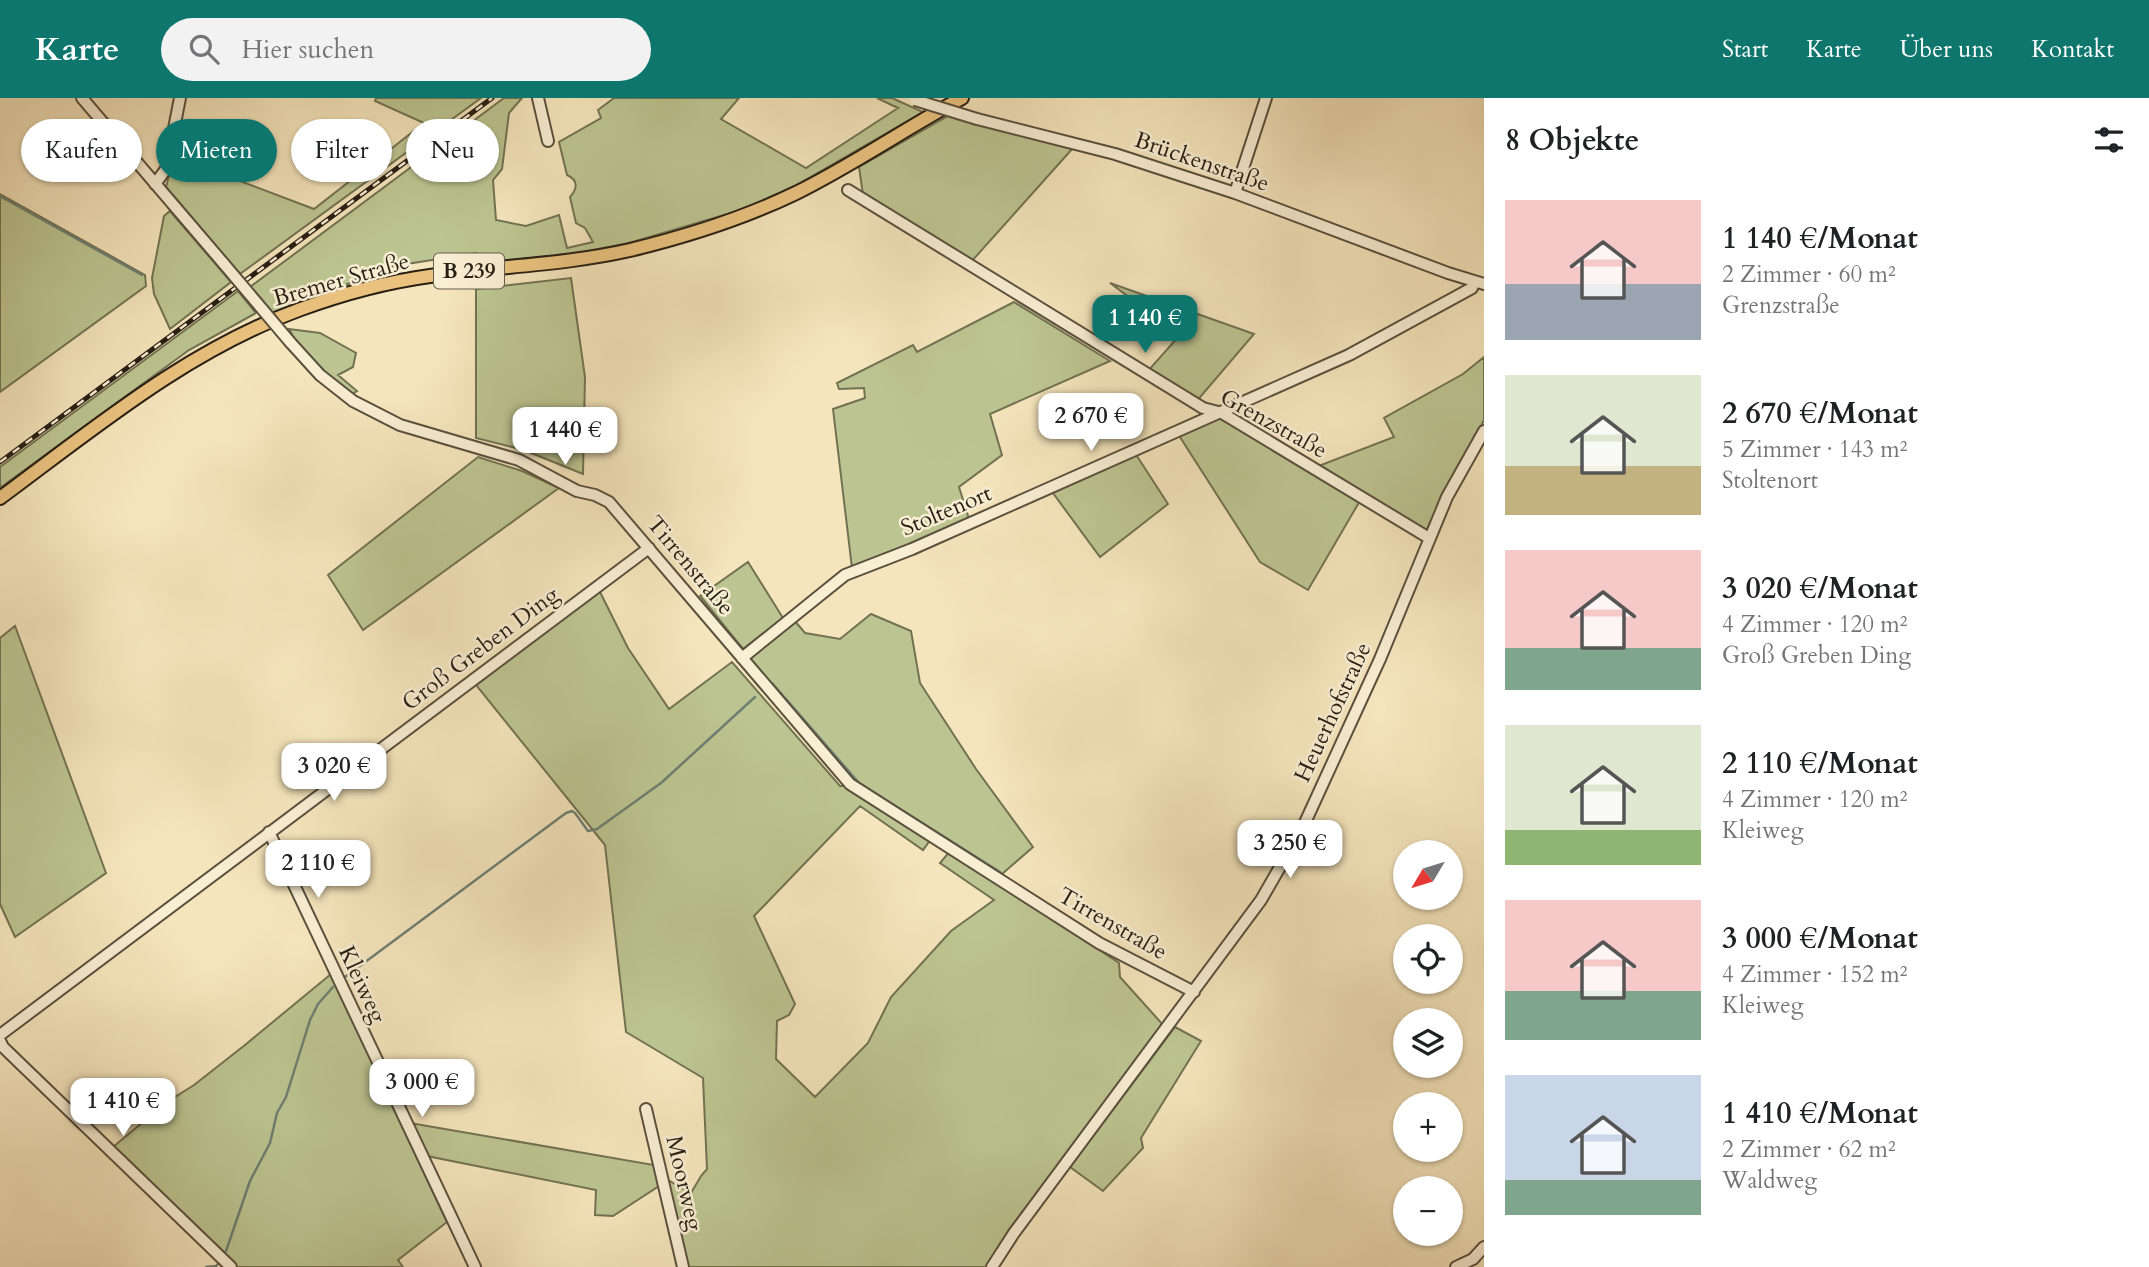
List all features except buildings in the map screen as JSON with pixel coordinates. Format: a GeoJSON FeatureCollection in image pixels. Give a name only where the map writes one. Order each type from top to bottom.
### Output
{"type":"FeatureCollection","features":[{"type":"Feature","properties":{"kind":"main road","name":"Bremer Straße"},"geometry":{"type":"LineString","coordinates":[[0,498],[150,387],[207,352],[263,324],[361,290],[428,276],[593,258],[695,233],[744,216],[797,192],[962,98]]}},
{"type":"Feature","properties":{"kind":"street","name":"Tirrenstraße"},"geometry":{"type":"LineString","coordinates":[[82,98],[320,375],[353,401],[400,425],[519,460],[577,491],[603,498],[649,548],[850,784],[1099,943],[1194,992]]}},
{"type":"Feature","properties":{"kind":"street"},"geometry":{"type":"LineString","coordinates":[[155,184],[166,169],[180,98]]}},
{"type":"Feature","properties":{"kind":"street"},"geometry":{"type":"LineString","coordinates":[[538,98],[548,141]]}},
{"type":"Feature","properties":{"kind":"street"},"geometry":{"type":"LineString","coordinates":[[1235,193],[1266,98]]}},
{"type":"Feature","properties":{"kind":"street","name":"Brückenstraße"},"geometry":{"type":"LineString","coordinates":[[912,99],[977,120],[1115,154],[1235,193],[1479,284]]}},
{"type":"Feature","properties":{"kind":"street","name":"Grenzstraße"},"geometry":{"type":"LineString","coordinates":[[848,190],[1203,408],[1222,413],[1429,538]]}},
{"type":"Feature","properties":{"kind":"street","name":"Stoltenort"},"geometry":{"type":"LineString","coordinates":[[742,658],[845,575],[1222,413],[1349,355],[1479,284]]}},
{"type":"Feature","properties":{"kind":"street","name":"Heuerhofstraße"},"geometry":{"type":"LineString","coordinates":[[992,1267],[1014,1233],[1261,900],[1303,827],[1380,659],[1447,497],[1484,431]]}},
{"type":"Feature","properties":{"kind":"street","name":"Groß Greben Ding"},"geometry":{"type":"LineString","coordinates":[[0,1035],[649,548]]}},
{"type":"Feature","properties":{"kind":"street","name":"Kleiweg"},"geometry":{"type":"LineString","coordinates":[[269,832],[475,1267]]}},
{"type":"Feature","properties":{"kind":"street"},"geometry":{"type":"LineString","coordinates":[[0,1041],[3,1047],[225,1261]]}},
{"type":"Feature","properties":{"kind":"street","name":"Moorweg"},"geometry":{"type":"LineString","coordinates":[[646,1109],[683,1267]]}},
{"type":"Feature","properties":{"kind":"street"},"geometry":{"type":"LineString","coordinates":[[1456,1267],[1473,1259],[1484,1247]]}},
{"type":"Feature","properties":{"kind":"green space"},"geometry":{"type":"Polygon","coordinates":[[[376,98],[481,98],[452,119],[415,119],[375,101],[376,98]]]}},
{"type":"Feature","properties":{"kind":"green space"},"geometry":{"type":"Polygon","coordinates":[[[504,98],[522,98],[509,113],[502,169],[499,173],[499,119],[476,119],[504,98]]]}},
{"type":"Feature","properties":{"kind":"green space"},"geometry":{"type":"Polygon","coordinates":[[[614,98],[739,98],[721,119],[806,168],[898,108],[877,98],[892,98],[923,112],[795,186],[741,210],[629,243],[568,255],[484,262],[476,253],[363,271],[353,282],[272,313],[250,287],[406,171],[406,182],[493,182],[496,220],[526,226],[559,215],[567,248],[593,242],[585,228],[576,223],[570,197],[576,184],[567,175],[559,142],[601,118],[598,110],[614,98]]]}},
{"type":"Feature","properties":{"kind":"green space"},"geometry":{"type":"Polygon","coordinates":[[[948,116],[1073,148],[971,262],[863,195],[859,167],[948,116]]]}},
{"type":"Feature","properties":{"kind":"green space"},"geometry":{"type":"Polygon","coordinates":[[[406,137],[406,153],[392,163],[392,148],[406,137]]]}},
{"type":"Feature","properties":{"kind":"green space"},"geometry":{"type":"Polygon","coordinates":[[[167,182],[243,182],[314,209],[349,182],[366,182],[240,274],[166,187],[167,182]]]}},
{"type":"Feature","properties":{"kind":"green space"},"geometry":{"type":"Polygon","coordinates":[[[0,194],[145,275],[146,286],[0,392],[0,194]]]}},
{"type":"Feature","properties":{"kind":"green space"},"geometry":{"type":"Polygon","coordinates":[[[170,211],[231,282],[170,329],[154,294],[152,278],[164,216],[170,211]]]}},
{"type":"Feature","properties":{"kind":"green space"},"geometry":{"type":"Polygon","coordinates":[[[571,278],[585,377],[583,474],[524,450],[476,438],[476,289],[571,278]]]}},
{"type":"Feature","properties":{"kind":"green space"},"geometry":{"type":"Polygon","coordinates":[[[1110,283],[1254,334],[1196,402],[1147,372],[1180,335],[1110,283]]]}},
{"type":"Feature","properties":{"kind":"green space"},"geometry":{"type":"Polygon","coordinates":[[[238,291],[256,313],[189,350],[0,488],[0,467],[238,291]]]}},
{"type":"Feature","properties":{"kind":"green space"},"geometry":{"type":"Polygon","coordinates":[[[1014,302],[1110,361],[990,414],[1002,455],[959,487],[969,519],[852,568],[833,409],[865,398],[864,388],[839,389],[837,383],[913,345],[917,352],[1014,302]]]}},
{"type":"Feature","properties":{"kind":"green space"},"geometry":{"type":"Polygon","coordinates":[[[289,329],[320,333],[356,353],[353,367],[338,375],[357,391],[352,394],[317,365],[294,339],[289,329]]]}},
{"type":"Feature","properties":{"kind":"green space"},"geometry":{"type":"Polygon","coordinates":[[[1484,357],[1484,420],[1426,531],[1316,467],[1394,437],[1384,418],[1463,374],[1484,357]]]}},
{"type":"Feature","properties":{"kind":"green space"},"geometry":{"type":"Polygon","coordinates":[[[1222,416],[1361,499],[1308,590],[1260,562],[1178,434],[1222,416]]]}},
{"type":"Feature","properties":{"kind":"green space"},"geometry":{"type":"Polygon","coordinates":[[[1135,453],[1168,504],[1100,557],[1050,489],[1135,453]]]}},
{"type":"Feature","properties":{"kind":"green space"},"geometry":{"type":"Polygon","coordinates":[[[478,457],[522,471],[559,488],[363,630],[328,575],[478,457]]]}},
{"type":"Feature","properties":{"kind":"green space"},"geometry":{"type":"Polygon","coordinates":[[[748,562],[783,618],[743,649],[700,596],[748,562]]]}},
{"type":"Feature","properties":{"kind":"green space"},"geometry":{"type":"Polygon","coordinates":[[[599,590],[628,648],[669,709],[732,662],[840,786],[848,786],[931,839],[923,850],[860,806],[754,916],[795,1004],[789,1015],[777,1021],[776,1059],[815,1097],[868,1043],[891,997],[951,931],[994,900],[940,863],[950,851],[1119,963],[1120,977],[1164,1026],[1008,1231],[986,1267],[685,1267],[666,1179],[691,1193],[707,1169],[703,1078],[626,1032],[605,845],[476,685],[599,590]]]}},
{"type":"Feature","properties":{"kind":"green space"},"geometry":{"type":"Polygon","coordinates":[[[871,614],[911,631],[920,683],[976,769],[1033,847],[1002,874],[853,782],[746,659],[794,620],[805,633],[840,639],[871,614]]]}},
{"type":"Feature","properties":{"kind":"green space"},"geometry":{"type":"Polygon","coordinates":[[[15,626],[106,873],[15,937],[0,904],[0,638],[15,626]]]}},
{"type":"Feature","properties":{"kind":"green space"},"geometry":{"type":"Polygon","coordinates":[[[331,974],[447,1222],[398,1260],[403,1267],[236,1267],[113,1147],[167,1102],[194,1085],[245,1045],[331,974]]]}},
{"type":"Feature","properties":{"kind":"green space"},"geometry":{"type":"Polygon","coordinates":[[[1175,1027],[1201,1041],[1141,1138],[1143,1148],[1103,1191],[1070,1167],[1175,1027]]]}},
{"type":"Feature","properties":{"kind":"green space"},"geometry":{"type":"Polygon","coordinates":[[[410,1123],[654,1165],[659,1186],[613,1216],[595,1215],[596,1190],[427,1156],[410,1123]]]}},
{"type":"Feature","properties":{"kind":"waterway"},"geometry":{"type":"LineString","coordinates":[[0,196],[142,275]]}},
{"type":"Feature","properties":{"kind":"waterway"},"geometry":{"type":"LineString","coordinates":[[772,683],[859,783],[1000,872]]}},
{"type":"Feature","properties":{"kind":"waterway"},"geometry":{"type":"LineString","coordinates":[[345,977],[566,813],[575,813],[588,831],[597,829],[661,783],[755,697]]}},
{"type":"Feature","properties":{"kind":"waterway"},"geometry":{"type":"LineString","coordinates":[[226,1251],[250,1181],[270,1143],[277,1113],[286,1097],[310,1020],[318,1004],[333,987]]}},
{"type":"Feature","properties":{"kind":"waterway"},"geometry":{"type":"LineString","coordinates":[[206,1267],[216,1266],[220,1262]]}},
{"type":"Feature","properties":{"kind":"railway"},"geometry":{"type":"LineString","coordinates":[[0,462],[492,98]]}}]}
